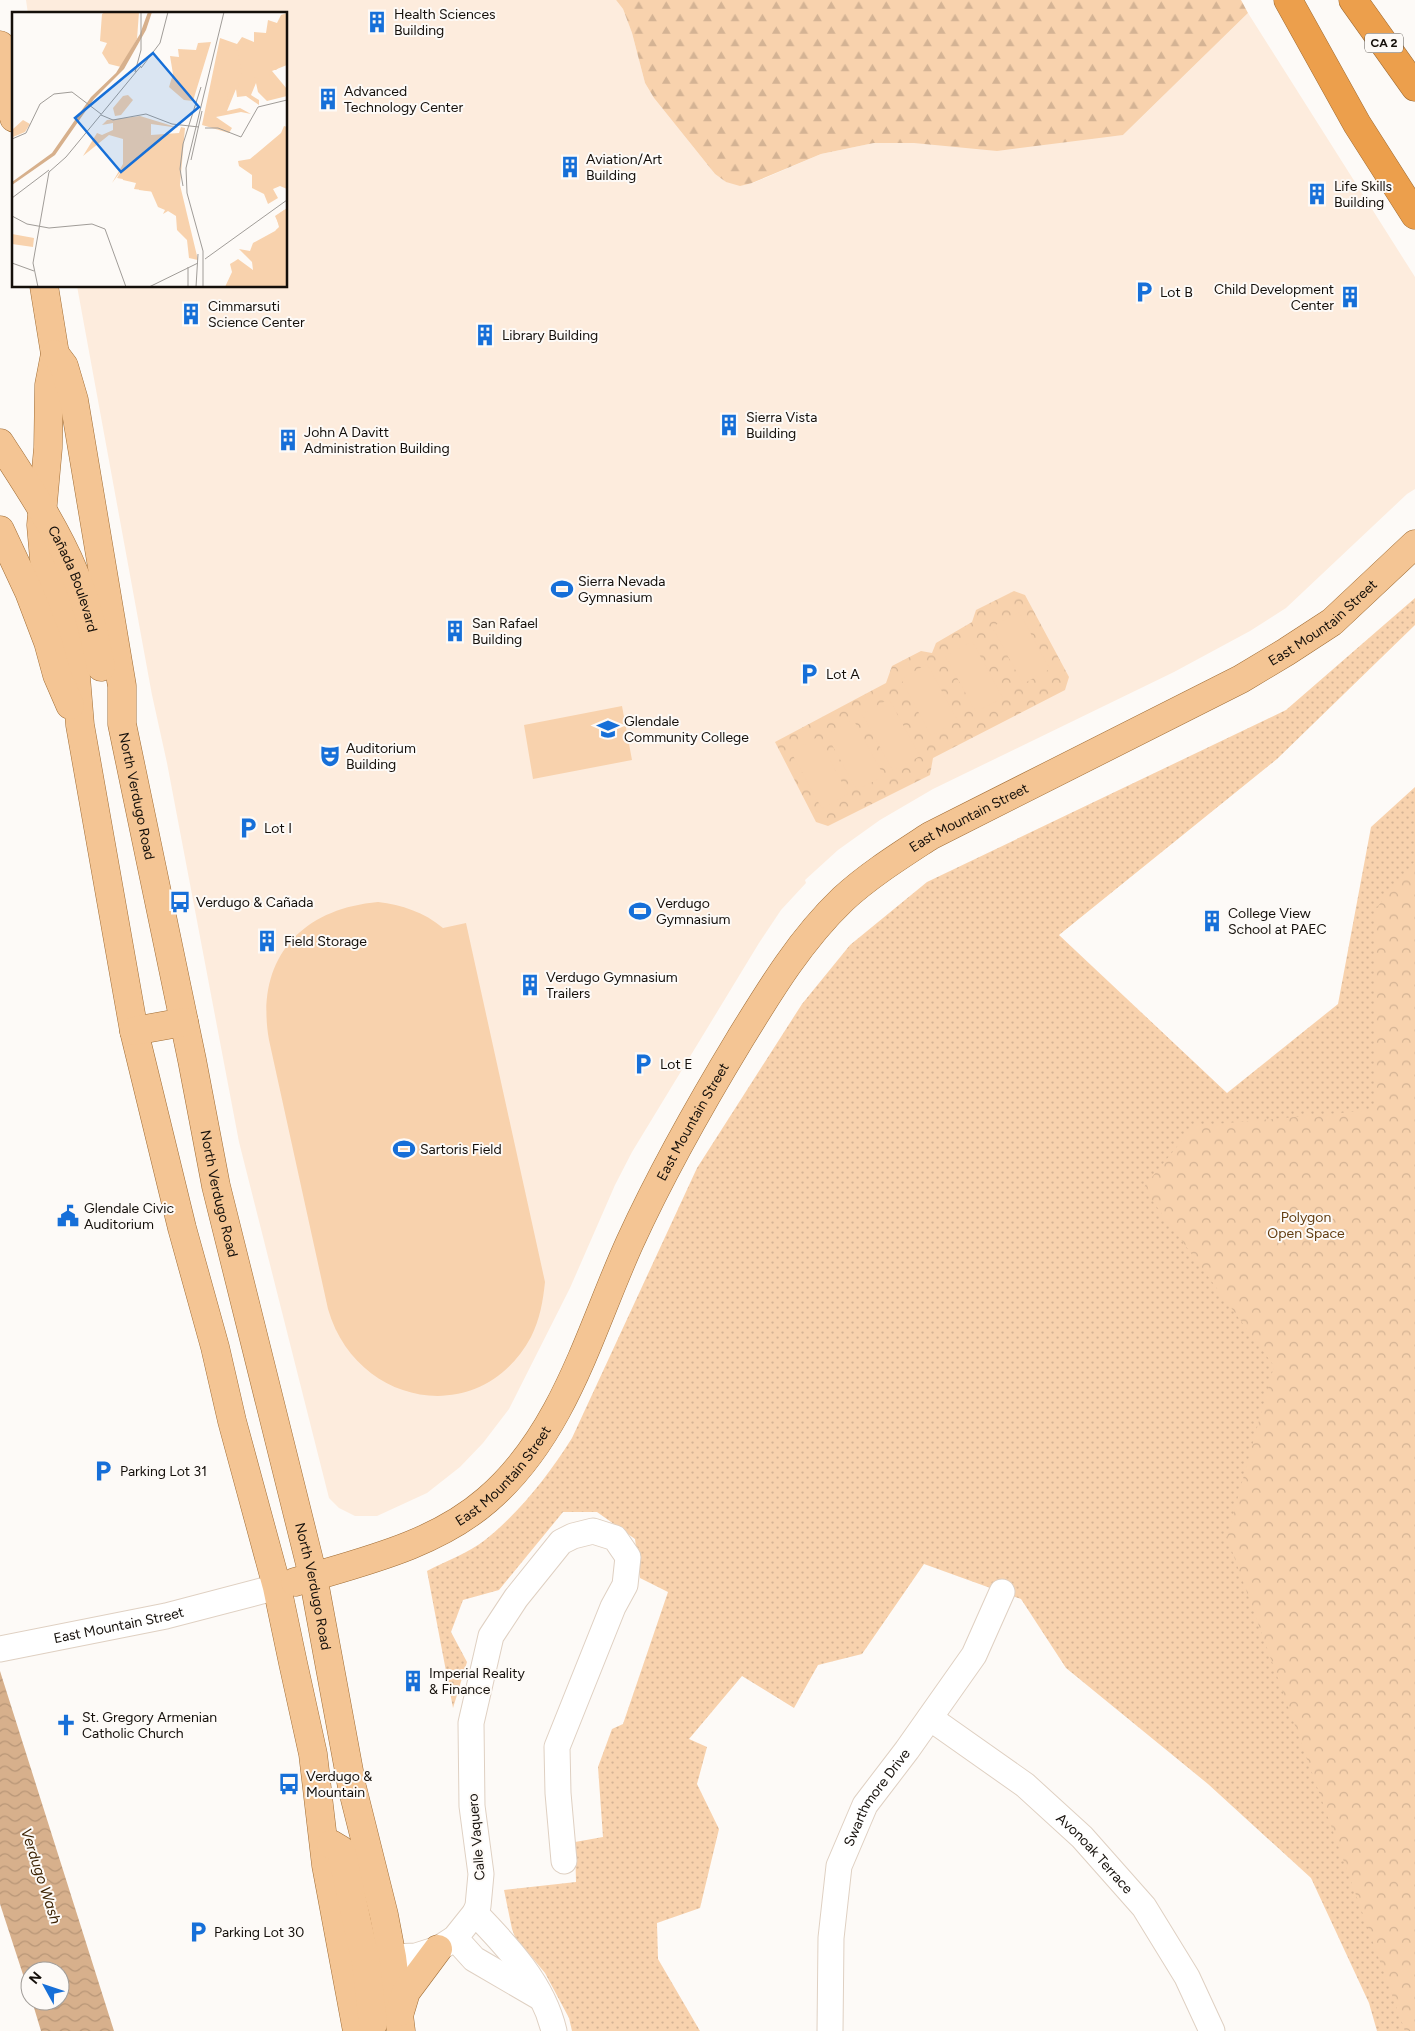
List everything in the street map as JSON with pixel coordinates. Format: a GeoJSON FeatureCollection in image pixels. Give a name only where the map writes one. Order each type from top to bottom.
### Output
{"type":"FeatureCollection","features":[{"type":"Feature","properties":{"kind":"highway"},"geometry":{"type":"LineString","coordinates":[[1288,0],[1358,124],[1415,215]]}},
{"type":"Feature","properties":{"kind":"highway","name":"CA 2"},"geometry":{"type":"LineString","coordinates":[[1353,0],[1415,87]]}},
{"type":"Feature","properties":{"kind":"main road"},"geometry":{"type":"LineString","coordinates":[[0,45],[12,108]]}},
{"type":"Feature","properties":{"kind":"main road","name":"North Verdugo Road"},"geometry":{"type":"LineString","coordinates":[[44,288],[55,354],[49,384],[48,448],[42,542],[44,559],[73,658],[80,725],[134,1031],[182,1228],[277,1587],[313,1754],[323,1839],[356,2031]]}},
{"type":"Feature","properties":{"kind":"main road","name":"North Verdugo Road"},"geometry":{"type":"LineString","coordinates":[[55,354],[64,366],[74,400],[122,686],[122,724],[216,1186],[314,1576],[352,1787],[384,1915],[379,1960],[400,2023]]}},
{"type":"Feature","properties":{"kind":"main road","name":"Cañada Boulevard"},"geometry":{"type":"LineString","coordinates":[[0,443],[43,509],[75,574],[93,631],[106,696],[122,724]]}},
{"type":"Feature","properties":{"kind":"main road"},"geometry":{"type":"LineString","coordinates":[[0,530],[29,592],[48,642],[57,675],[80,725]]}},
{"type":"Feature","properties":{"kind":"main road","name":"East Mountain Street"},"geometry":{"type":"LineString","coordinates":[[277,1587],[409,1547],[457,1521],[487,1500],[519,1467],[544,1434],[563,1399],[630,1243],[662,1177],[706,1095],[774,984],[817,928],[844,899],[885,866],[930,836],[1241,679],[1286,652],[1332,622],[1415,544]]}},
{"type":"Feature","properties":{"kind":"main road"},"geometry":{"type":"LineString","coordinates":[[134,1031],[184,1022]]}},
{"type":"Feature","properties":{"kind":"main road"},"geometry":{"type":"LineString","coordinates":[[323,1839],[341,1850],[379,1960],[374,2031]]}},
{"type":"Feature","properties":{"kind":"main road"},"geometry":{"type":"LineString","coordinates":[[400,2023],[406,1992],[447,1944]]}},
{"type":"Feature","properties":{"kind":"street","name":"Calle Vaquero"},"geometry":{"type":"LineString","coordinates":[[447,1944],[476,1913],[480,1902],[481,1874],[472,1806],[471,1723],[491,1636],[516,1598],[561,1542],[573,1536],[593,1531],[615,1538],[628,1557],[625,1585],[613,1607],[557,1747],[558,1793],[564,1861]]}},
{"type":"Feature","properties":{"kind":"street","name":"East Mountain Street"},"geometry":{"type":"LineString","coordinates":[[0,1649],[166,1616],[277,1587]]}},
{"type":"Feature","properties":{"kind":"street","name":"Swarthmore Drive"},"geometry":{"type":"LineString","coordinates":[[830,2031],[831,1938],[839,1866],[865,1806],[974,1655],[1002,1592]]}},
{"type":"Feature","properties":{"kind":"street","name":"Avonoak Terrace"},"geometry":{"type":"LineString","coordinates":[[930,1718],[1024,1785],[1082,1837],[1144,1906],[1187,1977],[1212,2031]]}},
{"type":"Feature","properties":{"kind":"street"},"geometry":{"type":"LineString","coordinates":[[476,1913],[522,1964],[551,2020],[554,2031]]}},
{"type":"Feature","properties":{"kind":"street"},"geometry":{"type":"LineString","coordinates":[[379,1960],[416,1956],[447,1944],[540,1998]]}},
{"type":"Feature","properties":{"kind":"shaded area","name":"Glendale Community College"},"geometry":{"type":"Polygon","coordinates":[[[26,0],[616,0],[623,9],[632,33],[645,83],[654,98],[715,174],[726,182],[753,183],[821,154],[874,143],[1123,135],[1248,13],[1415,277],[1415,489],[1407,494],[1286,608],[1250,631],[1174,672],[933,789],[880,820],[838,850],[805,880],[806,883],[781,910],[759,943],[632,1152],[615,1185],[570,1288],[509,1409],[483,1443],[460,1467],[427,1493],[377,1516],[355,1516],[339,1508],[329,1498],[239,1142],[167,763],[152,695],[77,288],[288,288],[288,12],[28,12],[26,0]]]}},
{"type":"Feature","properties":{"kind":"green space"},"geometry":{"type":"Polygon","coordinates":[[[616,0],[1241,0],[1248,13],[1123,135],[997,151],[914,143],[874,143],[821,154],[752,183],[740,186],[726,182],[715,174],[654,98],[645,83],[632,33],[623,9],[616,0]]]}},
{"type":"Feature","properties":{"kind":"green space"},"geometry":{"type":"Polygon","coordinates":[[[1014,591],[1025,595],[1069,677],[1065,690],[933,758],[930,775],[828,826],[816,822],[775,742],[886,683],[892,666],[921,651],[932,653],[936,643],[972,622],[976,610],[1014,591]]]}},
{"type":"Feature","properties":{"kind":"green space"},"geometry":{"type":"Polygon","coordinates":[[[1415,598],[1415,625],[1277,759],[1059,935],[1227,1093],[1338,1004],[1371,827],[1415,787],[1415,1987],[1409,2031],[1377,2031],[1369,2003],[1311,1878],[1208,1784],[1066,1668],[1021,1599],[924,1564],[862,1654],[818,1665],[794,1708],[742,1676],[689,1739],[707,1747],[697,1784],[719,1829],[700,1908],[657,1923],[658,1959],[700,2031],[572,2031],[569,2018],[545,1973],[515,1937],[504,1890],[576,1882],[575,1842],[603,1837],[598,1767],[612,1729],[623,1724],[668,1592],[640,1578],[635,1539],[597,1512],[563,1512],[499,1590],[463,1600],[451,1632],[467,1662],[453,1708],[427,1571],[471,1549],[498,1529],[533,1493],[563,1452],[572,1438],[697,1168],[802,1004],[850,945],[927,882],[1286,710],[1415,598]]]}},
{"type":"Feature","properties":{"kind":"green space"},"geometry":{"type":"Polygon","coordinates":[[[1019,612],[1050,669],[1023,684],[992,627],[1019,612]]]}},
{"type":"Feature","properties":{"kind":"green space"},"geometry":{"type":"Polygon","coordinates":[[[972,641],[1003,698],[976,712],[945,656],[972,641]]]}},
{"type":"Feature","properties":{"kind":"green space"},"geometry":{"type":"Polygon","coordinates":[[[927,664],[958,721],[931,736],[901,679],[927,664]]]}},
{"type":"Feature","properties":{"kind":"green space"},"geometry":{"type":"Polygon","coordinates":[[[889,699],[920,756],[893,771],[862,714],[889,699]]]}},
{"type":"Feature","properties":{"kind":"green space"},"geometry":{"type":"Polygon","coordinates":[[[622,706],[632,760],[533,779],[524,725],[622,706]]]}},
{"type":"Feature","properties":{"kind":"green space"},"geometry":{"type":"Polygon","coordinates":[[[853,719],[884,776],[857,790],[826,734],[853,719]]]}},
{"type":"Feature","properties":{"kind":"green space"},"geometry":{"type":"Polygon","coordinates":[[[818,737],[848,794],[822,809],[791,752],[818,737]]]}},
{"type":"Feature","properties":{"kind":"green space","name":"Polygon Open Space"},"geometry":{"type":"Polygon","coordinates":[[[1415,861],[1415,2031],[1405,2031],[1227,1537],[1274,1366],[1143,1188],[1194,1126],[1374,1110],[1374,911],[1415,861]]]}},
{"type":"Feature","properties":{"kind":"green space"},"geometry":{"type":"Polygon","coordinates":[[[378,902],[412,910],[436,922],[443,928],[466,923],[545,1282],[537,1323],[531,1337],[509,1367],[482,1386],[452,1395],[421,1395],[391,1385],[364,1368],[343,1342],[328,1309],[269,1040],[266,1012],[269,986],[277,963],[289,944],[305,928],[326,915],[350,907],[378,902]]]}},
{"type":"Feature","properties":{"kind":"water","name":"Verdugo Wash"},"geometry":{"type":"Polygon","coordinates":[[[0,1671],[114,2031],[41,2031],[35,2011],[70,2011],[70,1961],[20,1961],[20,1965],[0,1904],[0,1671]]]}},
{"type":"Feature","properties":{"kind":"place","name":"Health Sciences Building"},"geometry":{"type":"Point","coordinates":[377,22]}},
{"type":"Feature","properties":{"kind":"place","name":"Advanced Technology Center"},"geometry":{"type":"Point","coordinates":[328,99]}},
{"type":"Feature","properties":{"kind":"place","name":"Aviation/Art Building"},"geometry":{"type":"Point","coordinates":[570,167]}},
{"type":"Feature","properties":{"kind":"place","name":"Life Skills Building"},"geometry":{"type":"Point","coordinates":[1317,194]}},
{"type":"Feature","properties":{"kind":"place","name":"Lot B"},"geometry":{"type":"Point","coordinates":[1144,292]}},
{"type":"Feature","properties":{"kind":"place","name":"Child Development Center"},"geometry":{"type":"Point","coordinates":[1350,297]}},
{"type":"Feature","properties":{"kind":"place","name":"Cimmarsuti Science Center"},"geometry":{"type":"Point","coordinates":[191,314]}},
{"type":"Feature","properties":{"kind":"place","name":"Library Building"},"geometry":{"type":"Point","coordinates":[485,335]}},
{"type":"Feature","properties":{"kind":"place","name":"Sierra Vista Building"},"geometry":{"type":"Point","coordinates":[729,425]}},
{"type":"Feature","properties":{"kind":"place","name":"John A Davitt Administration Building"},"geometry":{"type":"Point","coordinates":[288,440]}},
{"type":"Feature","properties":{"kind":"place","name":"Sierra Nevada Gymnasium"},"geometry":{"type":"Point","coordinates":[562,589]}},
{"type":"Feature","properties":{"kind":"place","name":"San Rafael Building"},"geometry":{"type":"Point","coordinates":[455,631]}},
{"type":"Feature","properties":{"kind":"place","name":"Lot A"},"geometry":{"type":"Point","coordinates":[809,674]}},
{"type":"Feature","properties":{"kind":"place","name":"Glendale Community College"},"geometry":{"type":"Point","coordinates":[608,729]}},
{"type":"Feature","properties":{"kind":"place","name":"Auditorium Building"},"geometry":{"type":"Point","coordinates":[330,756]}},
{"type":"Feature","properties":{"kind":"place","name":"Lot I"},"geometry":{"type":"Point","coordinates":[248,828]}},
{"type":"Feature","properties":{"kind":"place","name":"Verdugo & Cañada"},"geometry":{"type":"Point","coordinates":[180,902]}},
{"type":"Feature","properties":{"kind":"place","name":"Verdugo Gymnasium"},"geometry":{"type":"Point","coordinates":[640,911]}},
{"type":"Feature","properties":{"kind":"place","name":"College View School at PAEC"},"geometry":{"type":"Point","coordinates":[1212,921]}},
{"type":"Feature","properties":{"kind":"place","name":"Field Storage"},"geometry":{"type":"Point","coordinates":[267,941]}},
{"type":"Feature","properties":{"kind":"place","name":"Verdugo Gymnasium Trailers"},"geometry":{"type":"Point","coordinates":[530,985]}},
{"type":"Feature","properties":{"kind":"place","name":"Lot E"},"geometry":{"type":"Point","coordinates":[643,1064]}},
{"type":"Feature","properties":{"kind":"place","name":"Sartoris Field"},"geometry":{"type":"Point","coordinates":[404,1149]}},
{"type":"Feature","properties":{"kind":"place","name":"Glendale Civic Auditorium"},"geometry":{"type":"Point","coordinates":[68,1216]}},
{"type":"Feature","properties":{"kind":"place","name":"Parking Lot 31"},"geometry":{"type":"Point","coordinates":[103,1471]}},
{"type":"Feature","properties":{"kind":"place","name":"Imperial Reality & Finance"},"geometry":{"type":"Point","coordinates":[413,1681]}},
{"type":"Feature","properties":{"kind":"place","name":"St. Gregory Armenian Catholic Church"},"geometry":{"type":"Point","coordinates":[66,1725]}},
{"type":"Feature","properties":{"kind":"place","name":"Verdugo & Mountain"},"geometry":{"type":"Point","coordinates":[289,1784]}},
{"type":"Feature","properties":{"kind":"place","name":"Parking Lot 30"},"geometry":{"type":"Point","coordinates":[198,1932]}}]}
